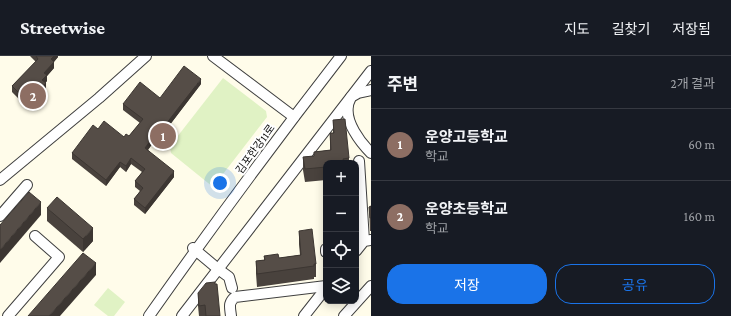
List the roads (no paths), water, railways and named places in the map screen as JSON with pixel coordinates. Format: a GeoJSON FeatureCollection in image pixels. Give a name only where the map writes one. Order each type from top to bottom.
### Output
{"type":"FeatureCollection","features":[{"type":"Feature","properties":{"kind":"street"},"geometry":{"type":"LineString","coordinates":[[0,180],[99,98],[146,56]]}},
{"type":"Feature","properties":{"kind":"street"},"geometry":{"type":"LineString","coordinates":[[213,56],[292,116]]}},
{"type":"Feature","properties":{"kind":"street","name":"김포한강11로"},"geometry":{"type":"LineString","coordinates":[[145,316],[336,56]]}},
{"type":"Feature","properties":{"kind":"street","name":"김포한강11로"},"geometry":{"type":"LineString","coordinates":[[292,116],[341,56]]}},
{"type":"Feature","properties":{"kind":"street"},"geometry":{"type":"LineString","coordinates":[[182,316],[371,71]]}},
{"type":"Feature","properties":{"kind":"street"},"geometry":{"type":"LineString","coordinates":[[371,90],[358,93],[351,97],[348,107],[348,115],[354,131],[363,145],[371,153]]}},
{"type":"Feature","properties":{"kind":"street"},"geometry":{"type":"LineString","coordinates":[[359,161],[367,241],[359,248]]}},
{"type":"Feature","properties":{"kind":"street"},"geometry":{"type":"LineString","coordinates":[[0,216],[27,185]]}},
{"type":"Feature","properties":{"kind":"street"},"geometry":{"type":"LineString","coordinates":[[8,316],[59,257],[35,236]]}},
{"type":"Feature","properties":{"kind":"street"},"geometry":{"type":"LineString","coordinates":[[194,249],[218,270],[229,277],[232,288]]}},
{"type":"Feature","properties":{"kind":"street","name":"김포한강11로"},"geometry":{"type":"LineString","coordinates":[[149,316],[194,249]]}},
{"type":"Feature","properties":{"kind":"street"},"geometry":{"type":"LineString","coordinates":[[344,316],[371,286]]}},
{"type":"Feature","properties":{"kind":"street"},"geometry":{"type":"LineString","coordinates":[[231,316],[230,306],[236,297],[323,287]]}},
{"type":"Feature","properties":{"kind":"street"},"geometry":{"type":"LineString","coordinates":[[305,316],[323,291]]}},
{"type":"Feature","properties":{"kind":"place","name":"운양초등학교"},"geometry":{"type":"Point","coordinates":[33,96]}},
{"type":"Feature","properties":{"kind":"place","name":"운양고등학교"},"geometry":{"type":"Point","coordinates":[163,136]}}]}
